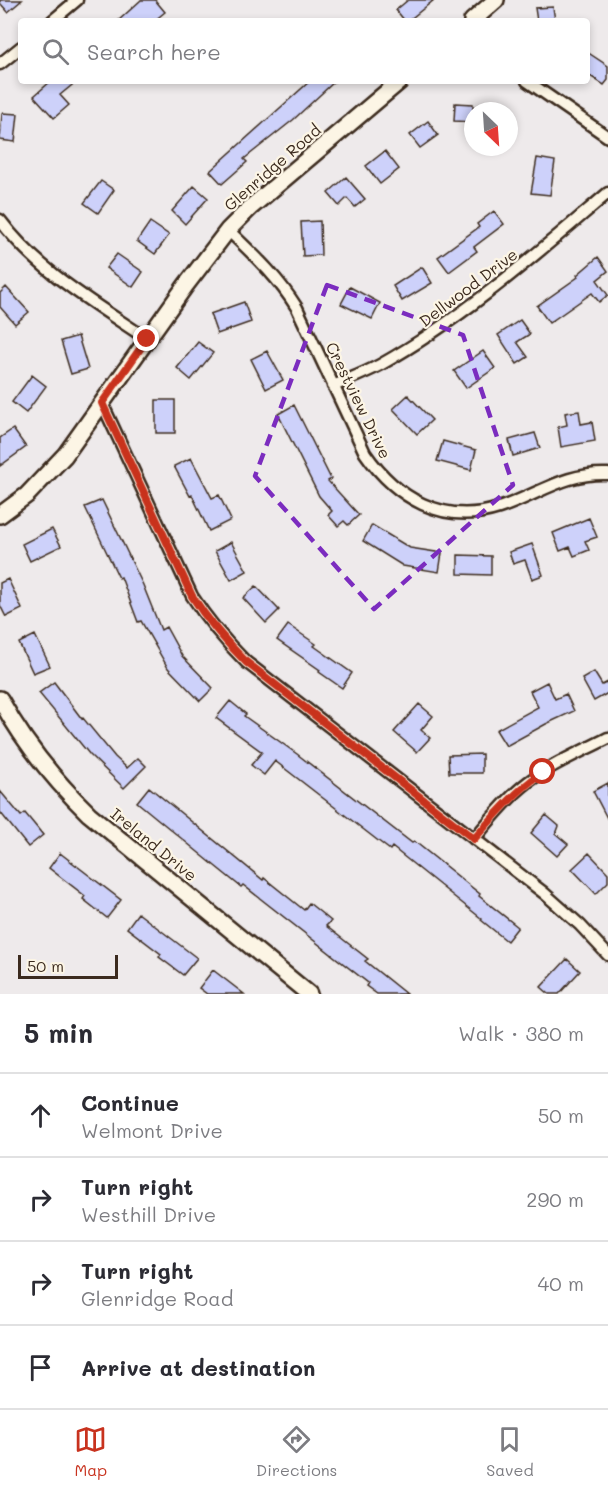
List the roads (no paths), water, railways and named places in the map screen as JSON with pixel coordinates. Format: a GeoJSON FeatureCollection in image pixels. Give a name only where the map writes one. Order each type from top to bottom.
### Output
{"type":"FeatureCollection","features":[{"type":"Feature","properties":{"kind":"street"},"geometry":{"type":"LineString","coordinates":[[56,18],[77,0]]}},
{"type":"Feature","properties":{"kind":"street"},"geometry":{"type":"LineString","coordinates":[[475,18],[496,0]]}},
{"type":"Feature","properties":{"kind":"street"},"geometry":{"type":"LineString","coordinates":[[0,64],[18,49]]}},
{"type":"Feature","properties":{"kind":"street","name":"Glenridge Road"},"geometry":{"type":"LineString","coordinates":[[0,514],[27,495],[49,474],[228,230],[251,207],[396,84]]}},
{"type":"Feature","properties":{"kind":"street"},"geometry":{"type":"LineString","coordinates":[[531,84],[608,137]]}},
{"type":"Feature","properties":{"kind":"street","name":"Dellwood Drive"},"geometry":{"type":"LineString","coordinates":[[333,386],[378,366],[462,313],[504,281],[608,192]]}},
{"type":"Feature","properties":{"kind":"street"},"geometry":{"type":"LineString","coordinates":[[0,220],[19,244],[51,274],[147,339]]}},
{"type":"Feature","properties":{"kind":"street","name":"Crestview Drive"},"geometry":{"type":"LineString","coordinates":[[228,230],[269,268],[284,287],[297,308],[365,453],[377,471],[394,488],[412,500],[450,512],[486,511],[501,507],[564,480],[581,475],[608,474]]}},
{"type":"Feature","properties":{"kind":"street"},"geometry":{"type":"LineString","coordinates":[[102,403],[192,596],[208,622],[226,643],[246,662],[544,893],[580,925],[608,955]]}},
{"type":"Feature","properties":{"kind":"street","name":"Ireland Drive"},"geometry":{"type":"LineString","coordinates":[[0,699],[16,728],[37,758],[60,786],[88,814],[309,994]]}},
{"type":"Feature","properties":{"kind":"street"},"geometry":{"type":"LineString","coordinates":[[474,839],[507,800],[523,786],[560,762],[608,738]]}}]}
